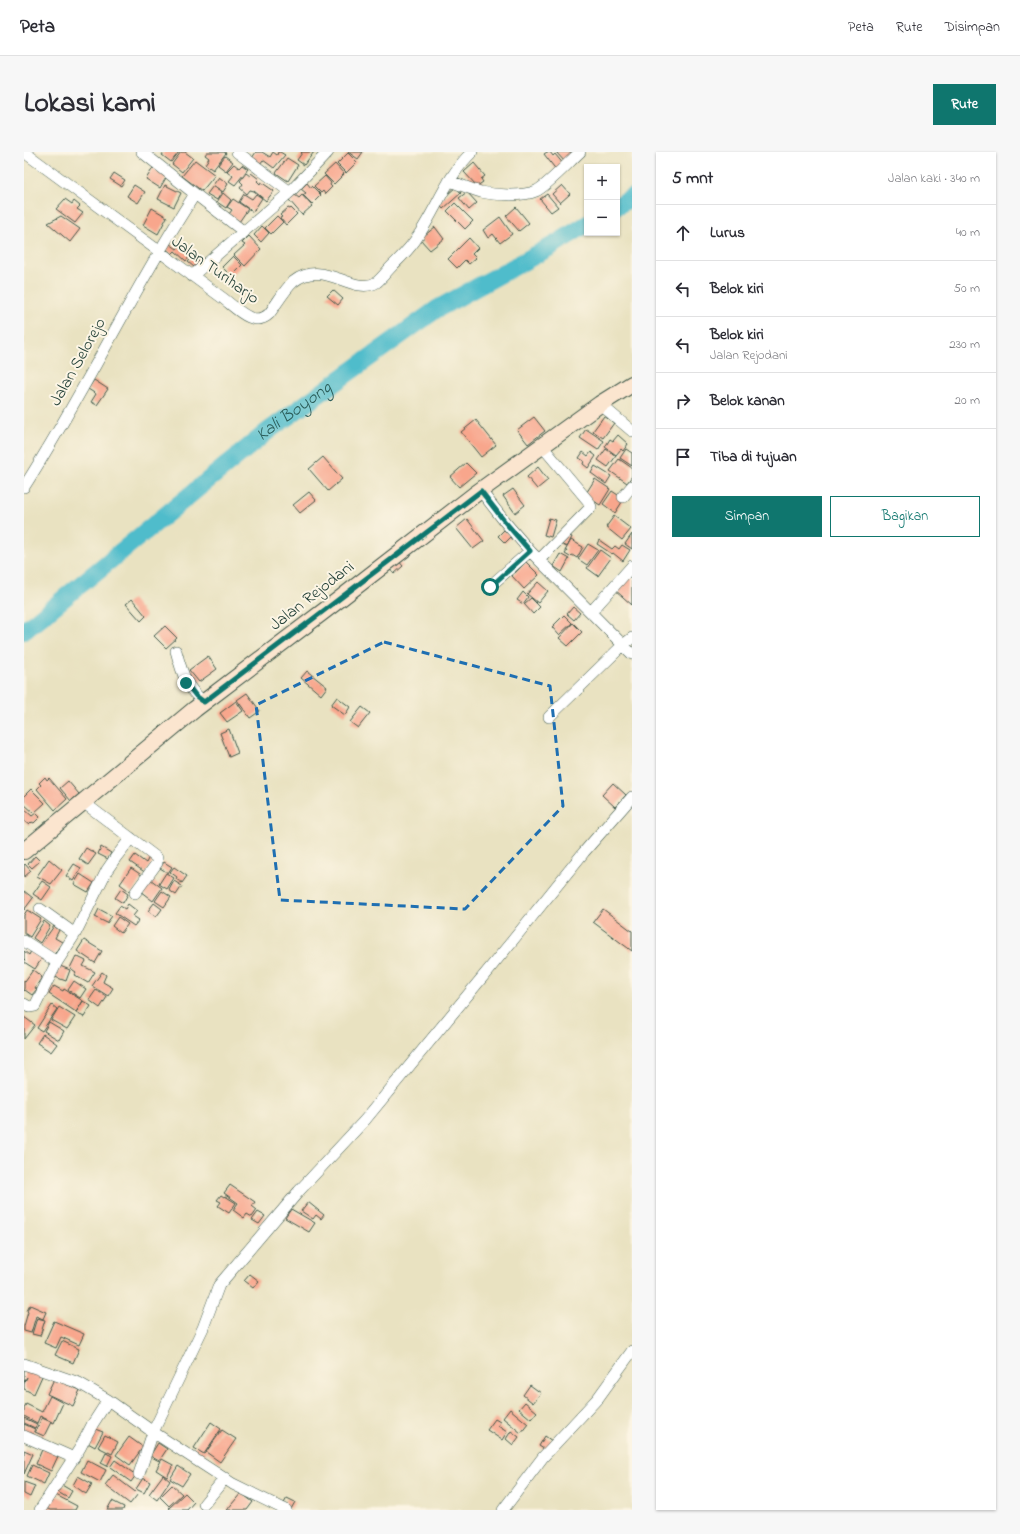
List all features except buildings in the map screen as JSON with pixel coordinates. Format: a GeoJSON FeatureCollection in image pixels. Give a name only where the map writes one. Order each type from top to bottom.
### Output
{"type":"FeatureCollection","features":[{"type":"Feature","properties":{"kind":"main road","name":"Jalan Rejodani"},"geometry":{"type":"LineString","coordinates":[[24,851],[181,720],[481,491],[600,404],[632,384]]}},
{"type":"Feature","properties":{"kind":"street","name":"Jalan Turiharjo"},"geometry":{"type":"LineString","coordinates":[[24,152],[254,320],[265,318],[292,283],[305,275],[319,274],[337,277],[364,286],[376,282],[407,251],[418,237],[448,181],[462,162],[472,152]]}},
{"type":"Feature","properties":{"kind":"street"},"geometry":{"type":"LineString","coordinates":[[142,152],[243,231]]}},
{"type":"Feature","properties":{"kind":"street"},"geometry":{"type":"LineString","coordinates":[[237,152],[290,192]]}},
{"type":"Feature","properties":{"kind":"street"},"geometry":{"type":"LineString","coordinates":[[192,276],[290,192],[328,152]]}},
{"type":"Feature","properties":{"kind":"street"},"geometry":{"type":"LineString","coordinates":[[448,181],[480,192],[491,194],[526,193],[537,191],[580,152]]}},
{"type":"Feature","properties":{"kind":"street","name":"Jalan Selorejo"},"geometry":{"type":"LineString","coordinates":[[24,487],[52,443],[159,251],[195,194]]}},
{"type":"Feature","properties":{"kind":"street"},"geometry":{"type":"LineString","coordinates":[[600,404],[632,431]]}},
{"type":"Feature","properties":{"kind":"street"},"geometry":{"type":"LineString","coordinates":[[539,560],[589,510],[591,506],[590,502],[542,446]]}},
{"type":"Feature","properties":{"kind":"street"},"geometry":{"type":"LineString","coordinates":[[623,497],[632,486]]}},
{"type":"Feature","properties":{"kind":"street"},"geometry":{"type":"LineString","coordinates":[[481,491],[530,551],[632,654]]}},
{"type":"Feature","properties":{"kind":"street"},"geometry":{"type":"LineString","coordinates":[[490,587],[530,551]]}},
{"type":"Feature","properties":{"kind":"street"},"geometry":{"type":"LineString","coordinates":[[591,612],[632,566]]}},
{"type":"Feature","properties":{"kind":"street"},"geometry":{"type":"LineString","coordinates":[[549,717],[632,638]]}},
{"type":"Feature","properties":{"kind":"street"},"geometry":{"type":"LineString","coordinates":[[176,651],[184,678],[196,696],[200,706]]}},
{"type":"Feature","properties":{"kind":"street"},"geometry":{"type":"LineString","coordinates":[[139,1474],[153,1432],[203,1328],[219,1285],[299,1191],[365,1120],[514,940],[584,852],[632,797]]}},
{"type":"Feature","properties":{"kind":"street"},"geometry":{"type":"LineString","coordinates":[[83,802],[157,858],[158,861],[135,893]]}},
{"type":"Feature","properties":{"kind":"street"},"geometry":{"type":"LineString","coordinates":[[24,1004],[30,1007],[35,1006],[57,962],[75,934],[107,870],[131,838]]}},
{"type":"Feature","properties":{"kind":"street"},"geometry":{"type":"LineString","coordinates":[[40,909],[75,934]]}},
{"type":"Feature","properties":{"kind":"street"},"geometry":{"type":"LineString","coordinates":[[24,941],[57,962]]}},
{"type":"Feature","properties":{"kind":"street"},"geometry":{"type":"LineString","coordinates":[[504,1510],[543,1457],[598,1398],[632,1351]]}},
{"type":"Feature","properties":{"kind":"street"},"geometry":{"type":"LineString","coordinates":[[24,1364],[79,1383],[108,1400],[153,1432],[233,1484],[284,1510]]}},
{"type":"Feature","properties":{"kind":"street"},"geometry":{"type":"LineString","coordinates":[[40,1510],[74,1458],[108,1400]]}},
{"type":"Feature","properties":{"kind":"street"},"geometry":{"type":"LineString","coordinates":[[24,1436],[74,1458]]}},
{"type":"Feature","properties":{"kind":"street"},"geometry":{"type":"LineString","coordinates":[[204,1504],[225,1478]]}},
{"type":"Feature","properties":{"kind":"highlighted area"},"geometry":{"type":"Polygon","coordinates":[[[384,642],[550,686],[563,806],[465,909],[280,900],[256,705],[384,642]]]}},
{"type":"Feature","properties":{"kind":"waterway","name":"Kali Boyong"},"geometry":{"type":"LineString","coordinates":[[620,204],[632,197]]}},
{"type":"Feature","properties":{"kind":"waterway","name":"Kali Boyong"},"geometry":{"type":"LineString","coordinates":[[24,631],[268,431],[437,309],[552,246],[584,226]]}},
{"type":"Feature","properties":{"kind":"route"},"geometry":{"type":"LineString","coordinates":[[186,683],[196,696],[204,702],[481,491],[530,551],[490,587]]}}]}
